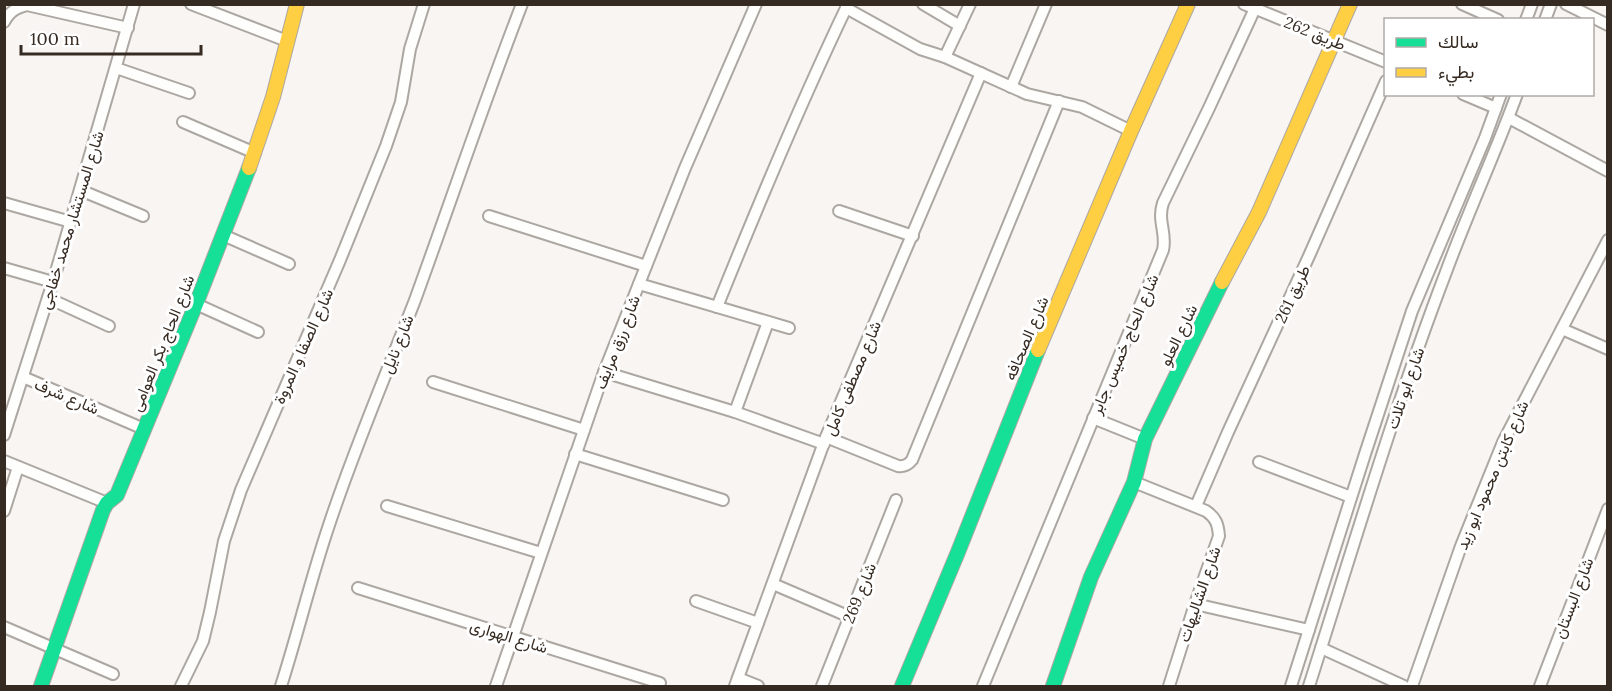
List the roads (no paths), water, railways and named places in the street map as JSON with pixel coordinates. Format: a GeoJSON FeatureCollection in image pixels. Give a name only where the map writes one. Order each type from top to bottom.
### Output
{"type":"FeatureCollection","features":[{"type":"Feature","properties":{"kind":"street","name":"شارع المستشار محمد خفاجى"},"geometry":{"type":"LineString","coordinates":[[4,435],[53,282],[134,4]]}},
{"type":"Feature","properties":{"kind":"street"},"geometry":{"type":"LineString","coordinates":[[191,4],[287,41]]}},
{"type":"Feature","properties":{"kind":"street","name":"شارع الحاج بكر العوامى"},"geometry":{"type":"LineString","coordinates":[[41,687],[103,510],[107,503],[117,495],[255,153],[273,98],[297,4]]}},
{"type":"Feature","properties":{"kind":"street","name":"شارع الصفا و المروة"},"geometry":{"type":"LineString","coordinates":[[181,687],[203,641],[224,541],[241,490],[340,260],[386,146],[401,102],[410,49],[424,4]]}},
{"type":"Feature","properties":{"kind":"street","name":"شارع نايل"},"geometry":{"type":"LineString","coordinates":[[281,687],[339,494],[414,300],[492,80],[522,4]]}},
{"type":"Feature","properties":{"kind":"street","name":"شارع رزق مرايف"},"geometry":{"type":"LineString","coordinates":[[496,687],[604,372],[685,168],[756,4]]}},
{"type":"Feature","properties":{"kind":"street"},"geometry":{"type":"LineString","coordinates":[[923,4],[960,26]]}},
{"type":"Feature","properties":{"kind":"street"},"geometry":{"type":"LineString","coordinates":[[945,57],[970,4]]}},
{"type":"Feature","properties":{"kind":"street"},"geometry":{"type":"LineString","coordinates":[[1011,87],[1046,4]]}},
{"type":"Feature","properties":{"kind":"street","name":"شارع الصحافه"},"geometry":{"type":"LineString","coordinates":[[902,687],[1020,393],[1131,131],[1188,4]]}},
{"type":"Feature","properties":{"kind":"street","name":"طريق 262"},"geometry":{"type":"LineString","coordinates":[[1244,4],[1384,61]]}},
{"type":"Feature","properties":{"kind":"street","name":"شارع العلو"},"geometry":{"type":"LineString","coordinates":[[1053,687],[1091,577],[1134,482],[1145,439],[1259,212],[1350,4]]}},
{"type":"Feature","properties":{"kind":"street"},"geometry":{"type":"LineString","coordinates":[[1462,4],[1494,18]]}},
{"type":"Feature","properties":{"kind":"street"},"geometry":{"type":"LineString","coordinates":[[1566,4],[1608,25]]}},
{"type":"Feature","properties":{"kind":"street"},"geometry":{"type":"LineString","coordinates":[[4,22],[17,8],[28,5],[128,28]]}},
{"type":"Feature","properties":{"kind":"street"},"geometry":{"type":"LineString","coordinates":[[717,307],[788,137],[847,6],[920,49],[945,57],[1027,94],[1082,107],[1131,131]]}},
{"type":"Feature","properties":{"kind":"street","name":"شارع الحاج خميس جابر"},"geometry":{"type":"LineString","coordinates":[[983,687],[1163,250],[1164,237],[1160,217],[1163,203],[1256,7]]}},
{"type":"Feature","properties":{"kind":"street"},"geometry":{"type":"LineString","coordinates":[[116,68],[189,93]]}},
{"type":"Feature","properties":{"kind":"street","name":"شارع مصطفى كامل"},"geometry":{"type":"LineString","coordinates":[[736,682],[825,441],[981,73]]}},
{"type":"Feature","properties":{"kind":"street","name":"طريق 261"},"geometry":{"type":"LineString","coordinates":[[1196,506],[1384,86]]}},
{"type":"Feature","properties":{"kind":"street"},"geometry":{"type":"LineString","coordinates":[[1468,96],[1496,108]]}},
{"type":"Feature","properties":{"kind":"street","name":"شارع ابو تلات"},"geometry":{"type":"LineString","coordinates":[[1293,681],[1412,311],[1485,138],[1500,96]]}},
{"type":"Feature","properties":{"kind":"street","name":"شارع ابو تلات"},"geometry":{"type":"LineString","coordinates":[[1310,684],[1380,459],[1416,355],[1446,270],[1499,144],[1516,96]]}},
{"type":"Feature","properties":{"kind":"street"},"geometry":{"type":"LineString","coordinates":[[604,372],[898,466],[908,465],[1059,101]]}},
{"type":"Feature","properties":{"kind":"street"},"geometry":{"type":"LineString","coordinates":[[1509,118],[1608,171]]}},
{"type":"Feature","properties":{"kind":"street"},"geometry":{"type":"LineString","coordinates":[[183,122],[255,153]]}},
{"type":"Feature","properties":{"kind":"street"},"geometry":{"type":"LineString","coordinates":[[1485,138],[1499,144]]}},
{"type":"Feature","properties":{"kind":"street"},"geometry":{"type":"LineString","coordinates":[[80,190],[144,216]]}},
{"type":"Feature","properties":{"kind":"street"},"geometry":{"type":"LineString","coordinates":[[4,203],[71,222]]}},
{"type":"Feature","properties":{"kind":"street"},"geometry":{"type":"LineString","coordinates":[[839,211],[913,236]]}},
{"type":"Feature","properties":{"kind":"street"},"geometry":{"type":"LineString","coordinates":[[489,216],[646,266]]}},
{"type":"Feature","properties":{"kind":"street"},"geometry":{"type":"LineString","coordinates":[[223,234],[289,264]]}},
{"type":"Feature","properties":{"kind":"street","name":"شارع كابتن محمود ابو زيد"},"geometry":{"type":"LineString","coordinates":[[1412,687],[1451,571],[1499,452],[1608,240]]}},
{"type":"Feature","properties":{"kind":"street"},"geometry":{"type":"LineString","coordinates":[[4,268],[53,282]]}},
{"type":"Feature","properties":{"kind":"street"},"geometry":{"type":"LineString","coordinates":[[639,284],[789,328]]}},
{"type":"Feature","properties":{"kind":"street"},"geometry":{"type":"LineString","coordinates":[[48,298],[109,326]]}},
{"type":"Feature","properties":{"kind":"street"},"geometry":{"type":"LineString","coordinates":[[196,304],[258,332]]}},
{"type":"Feature","properties":{"kind":"street"},"geometry":{"type":"LineString","coordinates":[[735,412],[768,322]]}},
{"type":"Feature","properties":{"kind":"street"},"geometry":{"type":"LineString","coordinates":[[1562,329],[1608,349]]}},
{"type":"Feature","properties":{"kind":"street","name":"شارع شرف"},"geometry":{"type":"LineString","coordinates":[[23,377],[144,429]]}},
{"type":"Feature","properties":{"kind":"street"},"geometry":{"type":"LineString","coordinates":[[434,382],[584,430]]}},
{"type":"Feature","properties":{"kind":"street"},"geometry":{"type":"LineString","coordinates":[[1094,418],[1145,439]]}},
{"type":"Feature","properties":{"kind":"street"},"geometry":{"type":"LineString","coordinates":[[575,454],[723,500]]}},
{"type":"Feature","properties":{"kind":"street"},"geometry":{"type":"LineString","coordinates":[[4,461],[107,503]]}},
{"type":"Feature","properties":{"kind":"street"},"geometry":{"type":"LineString","coordinates":[[1259,462],[1352,497]]}},
{"type":"Feature","properties":{"kind":"street"},"geometry":{"type":"LineString","coordinates":[[4,511],[18,467]]}},
{"type":"Feature","properties":{"kind":"street","name":"شارع الشاليهات"},"geometry":{"type":"LineString","coordinates":[[1134,482],[1196,506],[1214,517],[1218,526],[1219,536],[1169,687]]}},
{"type":"Feature","properties":{"kind":"street","name":"شارع 269"},"geometry":{"type":"LineString","coordinates":[[822,687],[896,500]]}},
{"type":"Feature","properties":{"kind":"street"},"geometry":{"type":"LineString","coordinates":[[387,506],[541,553]]}},
{"type":"Feature","properties":{"kind":"street","name":"شارع البستان"},"geometry":{"type":"LineString","coordinates":[[1543,686],[1608,509]]}},
{"type":"Feature","properties":{"kind":"street"},"geometry":{"type":"LineString","coordinates":[[773,584],[850,617]]}},
{"type":"Feature","properties":{"kind":"street","name":"شارع الهوارى"},"geometry":{"type":"LineString","coordinates":[[358,588],[660,683]]}},
{"type":"Feature","properties":{"kind":"street"},"geometry":{"type":"LineString","coordinates":[[696,601],[758,623]]}},
{"type":"Feature","properties":{"kind":"street"},"geometry":{"type":"LineString","coordinates":[[1195,604],[1309,630]]}},
{"type":"Feature","properties":{"kind":"street"},"geometry":{"type":"LineString","coordinates":[[4,627],[113,674]]}},
{"type":"Feature","properties":{"kind":"street"},"geometry":{"type":"LineString","coordinates":[[1321,648],[1404,687]]}},
{"type":"Feature","properties":{"kind":"street"},"geometry":{"type":"LineString","coordinates":[[1293,681],[1310,684]]}},
{"type":"Feature","properties":{"kind":"street"},"geometry":{"type":"LineString","coordinates":[[736,682],[758,687]]}}]}
